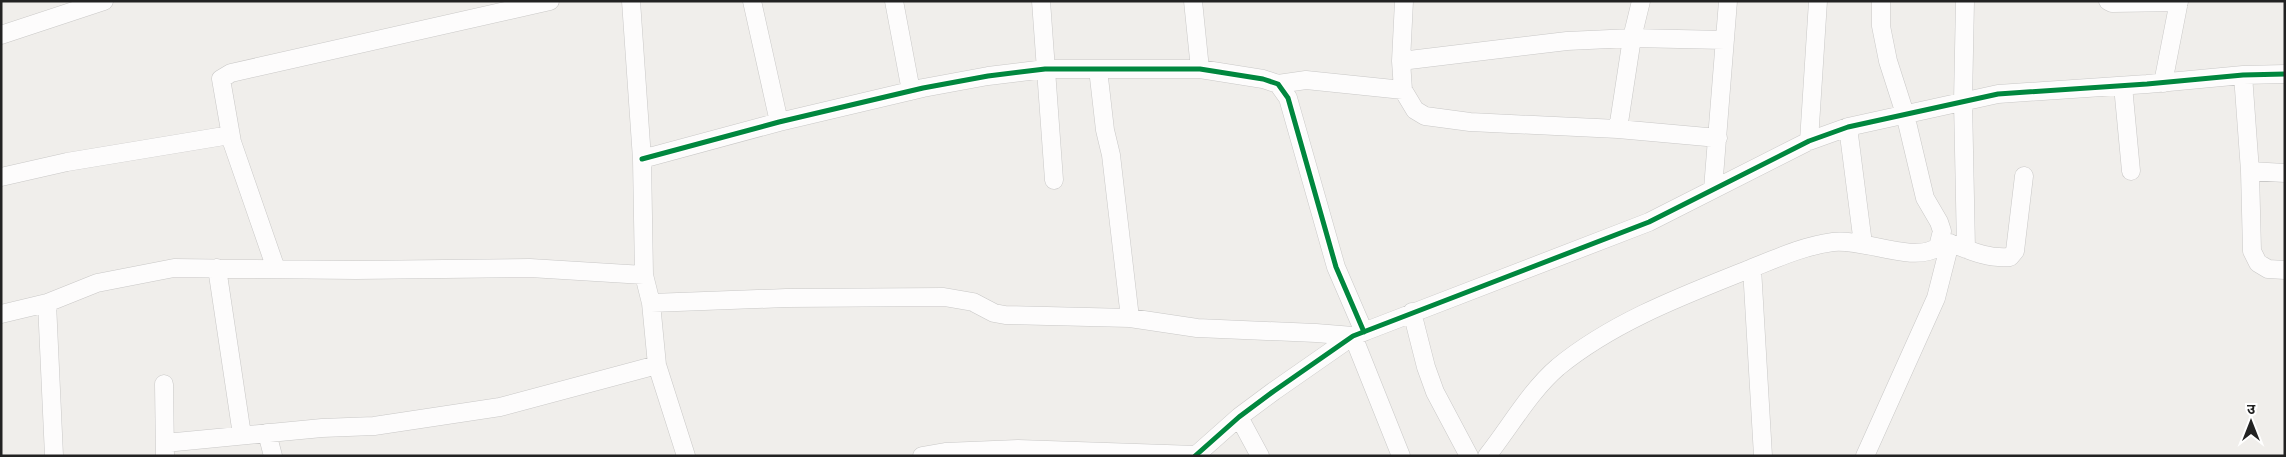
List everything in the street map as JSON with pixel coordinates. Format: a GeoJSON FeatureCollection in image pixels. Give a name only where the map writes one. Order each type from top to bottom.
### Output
{"type":"FeatureCollection","features":[{"type":"Feature","properties":{"kind":"street"},"geometry":{"type":"LineString","coordinates":[[1,36],[104,1]]}},
{"type":"Feature","properties":{"kind":"street"},"geometry":{"type":"LineString","coordinates":[[276,269],[230,135],[221,79],[231,72],[550,1]]}},
{"type":"Feature","properties":{"kind":"street"},"geometry":{"type":"LineString","coordinates":[[631,1],[642,159],[644,275],[651,304],[656,365],[686,456]]}},
{"type":"Feature","properties":{"kind":"street"},"geometry":{"type":"LineString","coordinates":[[752,1],[779,122]]}},
{"type":"Feature","properties":{"kind":"street"},"geometry":{"type":"LineString","coordinates":[[894,1],[911,91]]}},
{"type":"Feature","properties":{"kind":"street"},"geometry":{"type":"LineString","coordinates":[[1041,1],[1054,180]]}},
{"type":"Feature","properties":{"kind":"street"},"geometry":{"type":"LineString","coordinates":[[1192,1],[1200,69]]}},
{"type":"Feature","properties":{"kind":"street"},"geometry":{"type":"LineString","coordinates":[[1404,1],[1401,61],[1404,90],[1415,110],[1425,116],[1470,122],[1618,129],[1718,138]]}},
{"type":"Feature","properties":{"kind":"street"},"geometry":{"type":"LineString","coordinates":[[1618,129],[1632,38],[1641,1]]}},
{"type":"Feature","properties":{"kind":"street"},"geometry":{"type":"LineString","coordinates":[[1713,189],[1728,1]]}},
{"type":"Feature","properties":{"kind":"street"},"geometry":{"type":"LineString","coordinates":[[1809,141],[1818,1]]}},
{"type":"Feature","properties":{"kind":"street"},"geometry":{"type":"LineString","coordinates":[[1881,1],[1884,42],[1905,114],[1925,198],[1930,209],[1940,222],[1942,231],[1952,244]]}},
{"type":"Feature","properties":{"kind":"street"},"geometry":{"type":"LineString","coordinates":[[1865,456],[1933,306],[1952,244],[1963,101],[1965,1]]}},
{"type":"Feature","properties":{"kind":"street"},"geometry":{"type":"LineString","coordinates":[[2108,1],[2179,2],[2163,83]]}},
{"type":"Feature","properties":{"kind":"street"},"geometry":{"type":"LineString","coordinates":[[1401,61],[1567,41],[1632,38],[1725,40]]}},
{"type":"Feature","properties":{"kind":"street"},"geometry":{"type":"LineString","coordinates":[[642,159],[779,122],[911,91],[988,76],[1045,69],[1200,69],[1263,78],[1278,84],[1288,98],[1336,267],[1401,456]]}},
{"type":"Feature","properties":{"kind":"street"},"geometry":{"type":"LineString","coordinates":[[1098,69],[1105,130],[1111,155],[1130,318]]}},
{"type":"Feature","properties":{"kind":"street"},"geometry":{"type":"LineString","coordinates":[[922,456],[945,452],[1018,449],[1195,456],[1240,417],[1358,334],[1649,222],[1809,141],[1848,127],[1998,94],[2163,83],[2243,75],[2285,74]]}},
{"type":"Feature","properties":{"kind":"street"},"geometry":{"type":"LineString","coordinates":[[2243,75],[2250,171],[2252,251],[2258,263],[2268,269],[2285,270]]}},
{"type":"Feature","properties":{"kind":"street"},"geometry":{"type":"LineString","coordinates":[[1278,84],[1291,80],[1306,80],[1404,90]]}},
{"type":"Feature","properties":{"kind":"street"},"geometry":{"type":"LineString","coordinates":[[2123,86],[2131,171]]}},
{"type":"Feature","properties":{"kind":"street"},"geometry":{"type":"LineString","coordinates":[[1848,127],[1863,244]]}},
{"type":"Feature","properties":{"kind":"street"},"geometry":{"type":"LineString","coordinates":[[1,177],[67,162],[230,135]]}},
{"type":"Feature","properties":{"kind":"street"},"geometry":{"type":"LineString","coordinates":[[2250,171],[2285,174]]}},
{"type":"Feature","properties":{"kind":"street"},"geometry":{"type":"LineString","coordinates":[[1487,456],[1538,388],[1557,368],[1582,350],[1612,331],[1681,296],[1752,268],[1820,244],[1850,242],[1898,251],[1916,252],[1933,250],[1952,244],[2002,258],[2010,257],[2015,251],[2024,176]]}},
{"type":"Feature","properties":{"kind":"street"},"geometry":{"type":"LineString","coordinates":[[1,314],[47,303],[107,281],[174,268],[530,268],[644,275]]}},
{"type":"Feature","properties":{"kind":"street"},"geometry":{"type":"LineString","coordinates":[[217,268],[242,435]]}},
{"type":"Feature","properties":{"kind":"street"},"geometry":{"type":"LineString","coordinates":[[1752,268],[1763,456]]}},
{"type":"Feature","properties":{"kind":"street"},"geometry":{"type":"LineString","coordinates":[[651,304],[786,298],[944,297],[972,302],[994,313],[1005,316],[1130,318],[1196,328],[1358,334]]}},
{"type":"Feature","properties":{"kind":"street"},"geometry":{"type":"LineString","coordinates":[[47,303],[54,456]]}},
{"type":"Feature","properties":{"kind":"street"},"geometry":{"type":"LineString","coordinates":[[1412,312],[1426,367],[1435,392],[1469,456]]}},
{"type":"Feature","properties":{"kind":"street"},"geometry":{"type":"LineString","coordinates":[[164,384],[165,449],[242,435],[374,426],[500,407],[656,365]]}},
{"type":"Feature","properties":{"kind":"street"},"geometry":{"type":"LineString","coordinates":[[1240,417],[1260,456]]}},
{"type":"Feature","properties":{"kind":"street"},"geometry":{"type":"LineString","coordinates":[[267,433],[273,456]]}},
{"type":"Feature","properties":{"kind":"cycle path"},"geometry":{"type":"LineString","coordinates":[[642,159],[779,122],[923,88],[988,76],[1045,69],[1200,69],[1263,79],[1278,84],[1288,98],[1336,267],[1364,332]]}},
{"type":"Feature","properties":{"kind":"cycle path"},"geometry":{"type":"LineString","coordinates":[[1195,456],[1239,417],[1353,336],[1649,222],[1809,141],[1848,127],[1998,94],[2147,84],[2243,75],[2285,74]]}}]}
